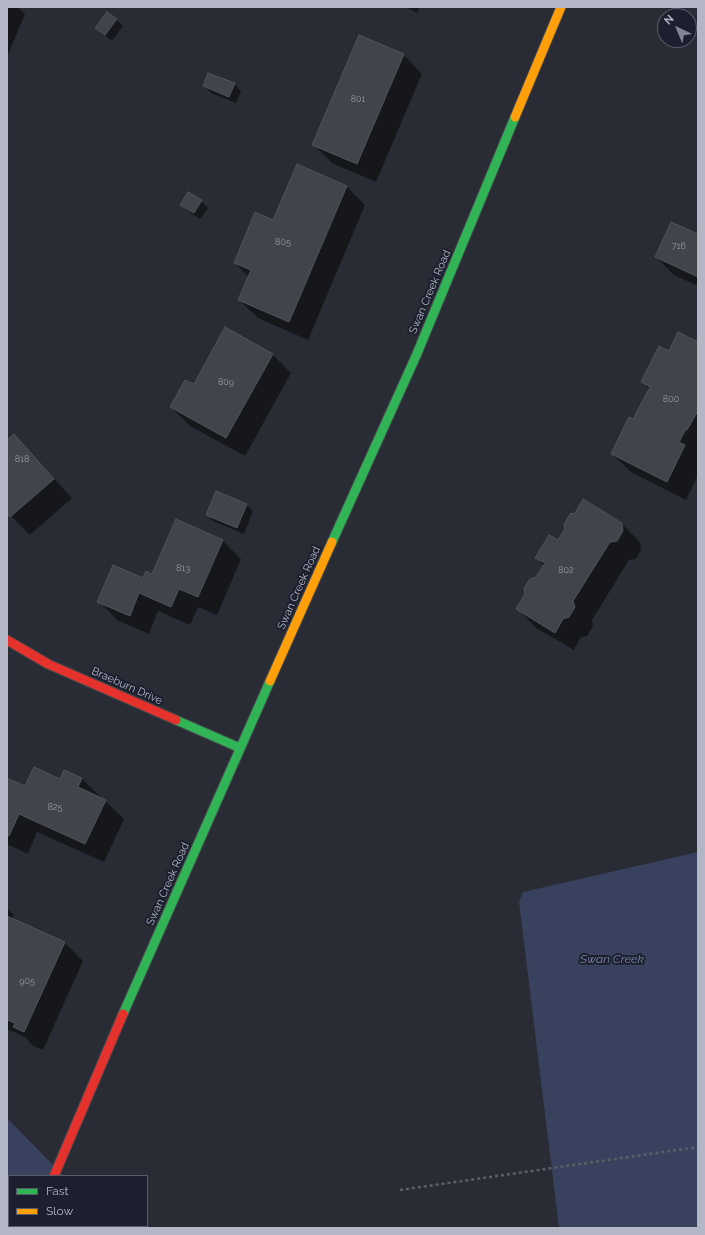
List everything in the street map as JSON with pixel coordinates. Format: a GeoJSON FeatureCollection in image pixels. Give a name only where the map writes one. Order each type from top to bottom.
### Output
{"type":"FeatureCollection","features":[{"type":"Feature","properties":{"kind":"street","name":"Swan Creek Road"},"geometry":{"type":"LineString","coordinates":[[54,1175],[240,748],[416,356],[561,7]]}},
{"type":"Feature","properties":{"kind":"street","name":"Braeburn Drive"},"geometry":{"type":"LineString","coordinates":[[7,640],[48,664],[240,748]]}},
{"type":"Feature","properties":{"kind":"path"},"geometry":{"type":"LineString","coordinates":[[400,1190],[698,1147]]}},
{"type":"Feature","properties":{"kind":"water","name":"Swan Creek"},"geometry":{"type":"Polygon","coordinates":[[[698,852],[698,1228],[559,1228],[519,902],[523,892],[698,852]]]}},
{"type":"Feature","properties":{"kind":"water"},"geometry":{"type":"Polygon","coordinates":[[[7,1118],[63,1175],[8,1175],[8,1227],[114,1228],[7,1228],[7,1118]]]}},
{"type":"Feature","properties":{"kind":"building"},"geometry":{"type":"Polygon","coordinates":[[[107,12],[117,19],[105,35],[95,28],[107,12]]]}},
{"type":"Feature","properties":{"kind":"building"},"geometry":{"type":"Polygon","coordinates":[[[359,35],[404,54],[357,164],[312,145],[359,35]]]}},
{"type":"Feature","properties":{"kind":"building"},"geometry":{"type":"Polygon","coordinates":[[[208,73],[235,83],[229,97],[203,86],[208,73]]]}},
{"type":"Feature","properties":{"kind":"building"},"geometry":{"type":"Polygon","coordinates":[[[297,164],[347,186],[289,322],[238,300],[251,270],[234,263],[255,212],[273,220],[297,164]]]}},
{"type":"Feature","properties":{"kind":"building"},"geometry":{"type":"Polygon","coordinates":[[[188,192],[202,200],[194,213],[180,205],[188,192]]]}},
{"type":"Feature","properties":{"kind":"building"},"geometry":{"type":"Polygon","coordinates":[[[671,222],[698,234],[698,277],[655,257],[671,222]]]}},
{"type":"Feature","properties":{"kind":"building"},"geometry":{"type":"Polygon","coordinates":[[[225,327],[273,354],[226,438],[170,407],[185,380],[194,384],[225,327]]]}},
{"type":"Feature","properties":{"kind":"building"},"geometry":{"type":"Polygon","coordinates":[[[678,332],[698,342],[698,411],[679,442],[685,445],[667,482],[611,454],[629,417],[633,419],[650,387],[641,382],[659,346],[669,351],[678,332]]]}},
{"type":"Feature","properties":{"kind":"building"},"geometry":{"type":"Polygon","coordinates":[[[14,434],[54,479],[10,517],[7,513],[7,440],[14,434]]]}},
{"type":"Feature","properties":{"kind":"building"},"geometry":{"type":"Polygon","coordinates":[[[216,491],[247,504],[237,528],[206,515],[216,491]]]}},
{"type":"Feature","properties":{"kind":"building"},"geometry":{"type":"Polygon","coordinates":[[[583,499],[622,523],[623,531],[617,541],[610,542],[573,601],[575,607],[569,617],[563,619],[555,633],[516,609],[525,594],[524,588],[530,579],[536,577],[545,563],[535,558],[549,535],[558,540],[565,529],[564,525],[570,514],[575,513],[583,499]]]}},
{"type":"Feature","properties":{"kind":"building"},"geometry":{"type":"Polygon","coordinates":[[[176,519],[223,540],[198,597],[179,589],[171,607],[139,593],[130,616],[97,602],[113,565],[143,578],[146,571],[152,574],[176,519]]]}},
{"type":"Feature","properties":{"kind":"building"},"geometry":{"type":"Polygon","coordinates":[[[34,767],[60,779],[64,770],[82,778],[78,787],[106,800],[85,844],[19,814],[9,836],[7,835],[7,778],[25,786],[34,767]]]}},
{"type":"Feature","properties":{"kind":"building"},"geometry":{"type":"Polygon","coordinates":[[[7,916],[65,942],[24,1032],[13,1027],[15,1023],[7,1020],[7,916]]]}},
{"type":"Feature","properties":{"kind":"traffic: fast"},"geometry":{"type":"LineString","coordinates":[[332,542],[416,356],[515,117]]}},
{"type":"Feature","properties":{"kind":"traffic: fast"},"geometry":{"type":"LineString","coordinates":[[123,1014],[270,681]]}},
{"type":"Feature","properties":{"kind":"traffic: fast"},"geometry":{"type":"LineString","coordinates":[[176,720],[240,748]]}},
{"type":"Feature","properties":{"kind":"traffic: slow"},"geometry":{"type":"LineString","coordinates":[[515,117],[561,7]]}},
{"type":"Feature","properties":{"kind":"traffic: slow"},"geometry":{"type":"LineString","coordinates":[[270,681],[332,542]]}},
{"type":"Feature","properties":{"kind":"traffic: jam"},"geometry":{"type":"LineString","coordinates":[[7,640],[48,664],[176,720]]}},
{"type":"Feature","properties":{"kind":"traffic: jam"},"geometry":{"type":"LineString","coordinates":[[54,1175],[123,1014]]}}]}
